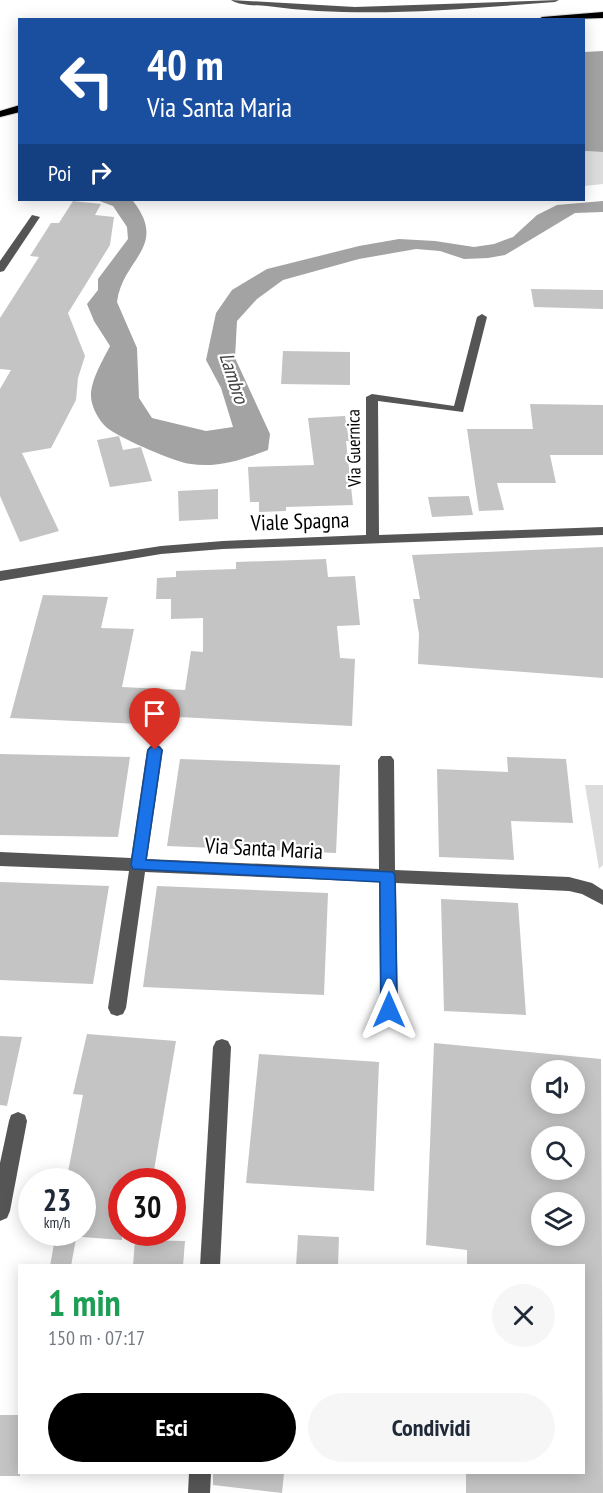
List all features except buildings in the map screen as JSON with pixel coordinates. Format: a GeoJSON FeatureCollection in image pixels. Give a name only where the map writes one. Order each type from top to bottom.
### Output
{"type":"FeatureCollection","features":[{"type":"Feature","properties":{"kind":"highway"},"geometry":{"type":"LineString","coordinates":[[566,18],[603,15]]}},
{"type":"Feature","properties":{"kind":"highway"},"geometry":{"type":"LineString","coordinates":[[585,24],[603,22]]}},
{"type":"Feature","properties":{"kind":"highway"},"geometry":{"type":"LineString","coordinates":[[0,103],[18,98]]}},
{"type":"Feature","properties":{"kind":"highway"},"geometry":{"type":"LineString","coordinates":[[0,114],[18,109]]}},
{"type":"Feature","properties":{"kind":"street"},"geometry":{"type":"LineString","coordinates":[[236,0],[283,7],[362,11],[420,10],[555,0]]}},
{"type":"Feature","properties":{"kind":"street"},"geometry":{"type":"LineString","coordinates":[[0,269],[35,217]]}},
{"type":"Feature","properties":{"kind":"street","name":"Via Guernica"},"geometry":{"type":"LineString","coordinates":[[373,539],[372,397],[459,410],[482,317]]}},
{"type":"Feature","properties":{"kind":"street","name":"Viale Spagna"},"geometry":{"type":"LineString","coordinates":[[1,574],[161,550],[223,545],[603,531]]}},
{"type":"Feature","properties":{"kind":"street"},"geometry":{"type":"LineString","coordinates":[[117,1008],[155,750]]}},
{"type":"Feature","properties":{"kind":"street"},"geometry":{"type":"LineString","coordinates":[[386,760],[389,1010]]}},
{"type":"Feature","properties":{"kind":"street","name":"Via Santa Maria"},"geometry":{"type":"LineString","coordinates":[[0,859],[569,884],[586,888],[603,900]]}},
{"type":"Feature","properties":{"kind":"street"},"geometry":{"type":"LineString","coordinates":[[210,1264],[222,1047]]}},
{"type":"Feature","properties":{"kind":"street"},"geometry":{"type":"LineString","coordinates":[[0,1211],[18,1120]]}},
{"type":"Feature","properties":{"kind":"street"},"geometry":{"type":"LineString","coordinates":[[199,1493],[200,1474]]}},
{"type":"Feature","properties":{"kind":"shaded area"},"geometry":{"type":"Polygon","coordinates":[[[585,151],[603,152],[603,184],[585,186],[585,151]]]}},
{"type":"Feature","properties":{"kind":"shaded area"},"geometry":{"type":"Polygon","coordinates":[[[585,785],[603,785],[603,865],[599,869],[585,785]]]}},
{"type":"Feature","properties":{"kind":"water"},"geometry":{"type":"Polygon","coordinates":[[[603,51],[603,152],[585,151],[585,52],[603,51]]]}},
{"type":"Feature","properties":{"kind":"water","name":"Lambro"},"geometry":{"type":"Polygon","coordinates":[[[100,201],[133,201],[143,217],[146,230],[145,242],[121,287],[117,302],[137,348],[139,398],[152,418],[206,431],[233,427],[221,388],[206,360],[216,313],[232,290],[267,269],[359,246],[399,239],[435,241],[474,247],[494,244],[513,237],[537,215],[557,205],[603,201],[603,212],[575,213],[505,255],[464,259],[440,251],[416,249],[359,259],[283,280],[257,299],[237,321],[235,358],[270,434],[268,450],[231,462],[201,465],[173,459],[117,434],[104,425],[93,407],[91,396],[93,382],[110,346],[94,321],[87,304],[98,290],[98,279],[128,239],[127,227],[113,206],[100,201]]]}},
{"type":"Feature","properties":{"kind":"route"},"geometry":{"type":"LineString","coordinates":[[155,750],[138,865],[388,876],[389,1010]]}}]}
